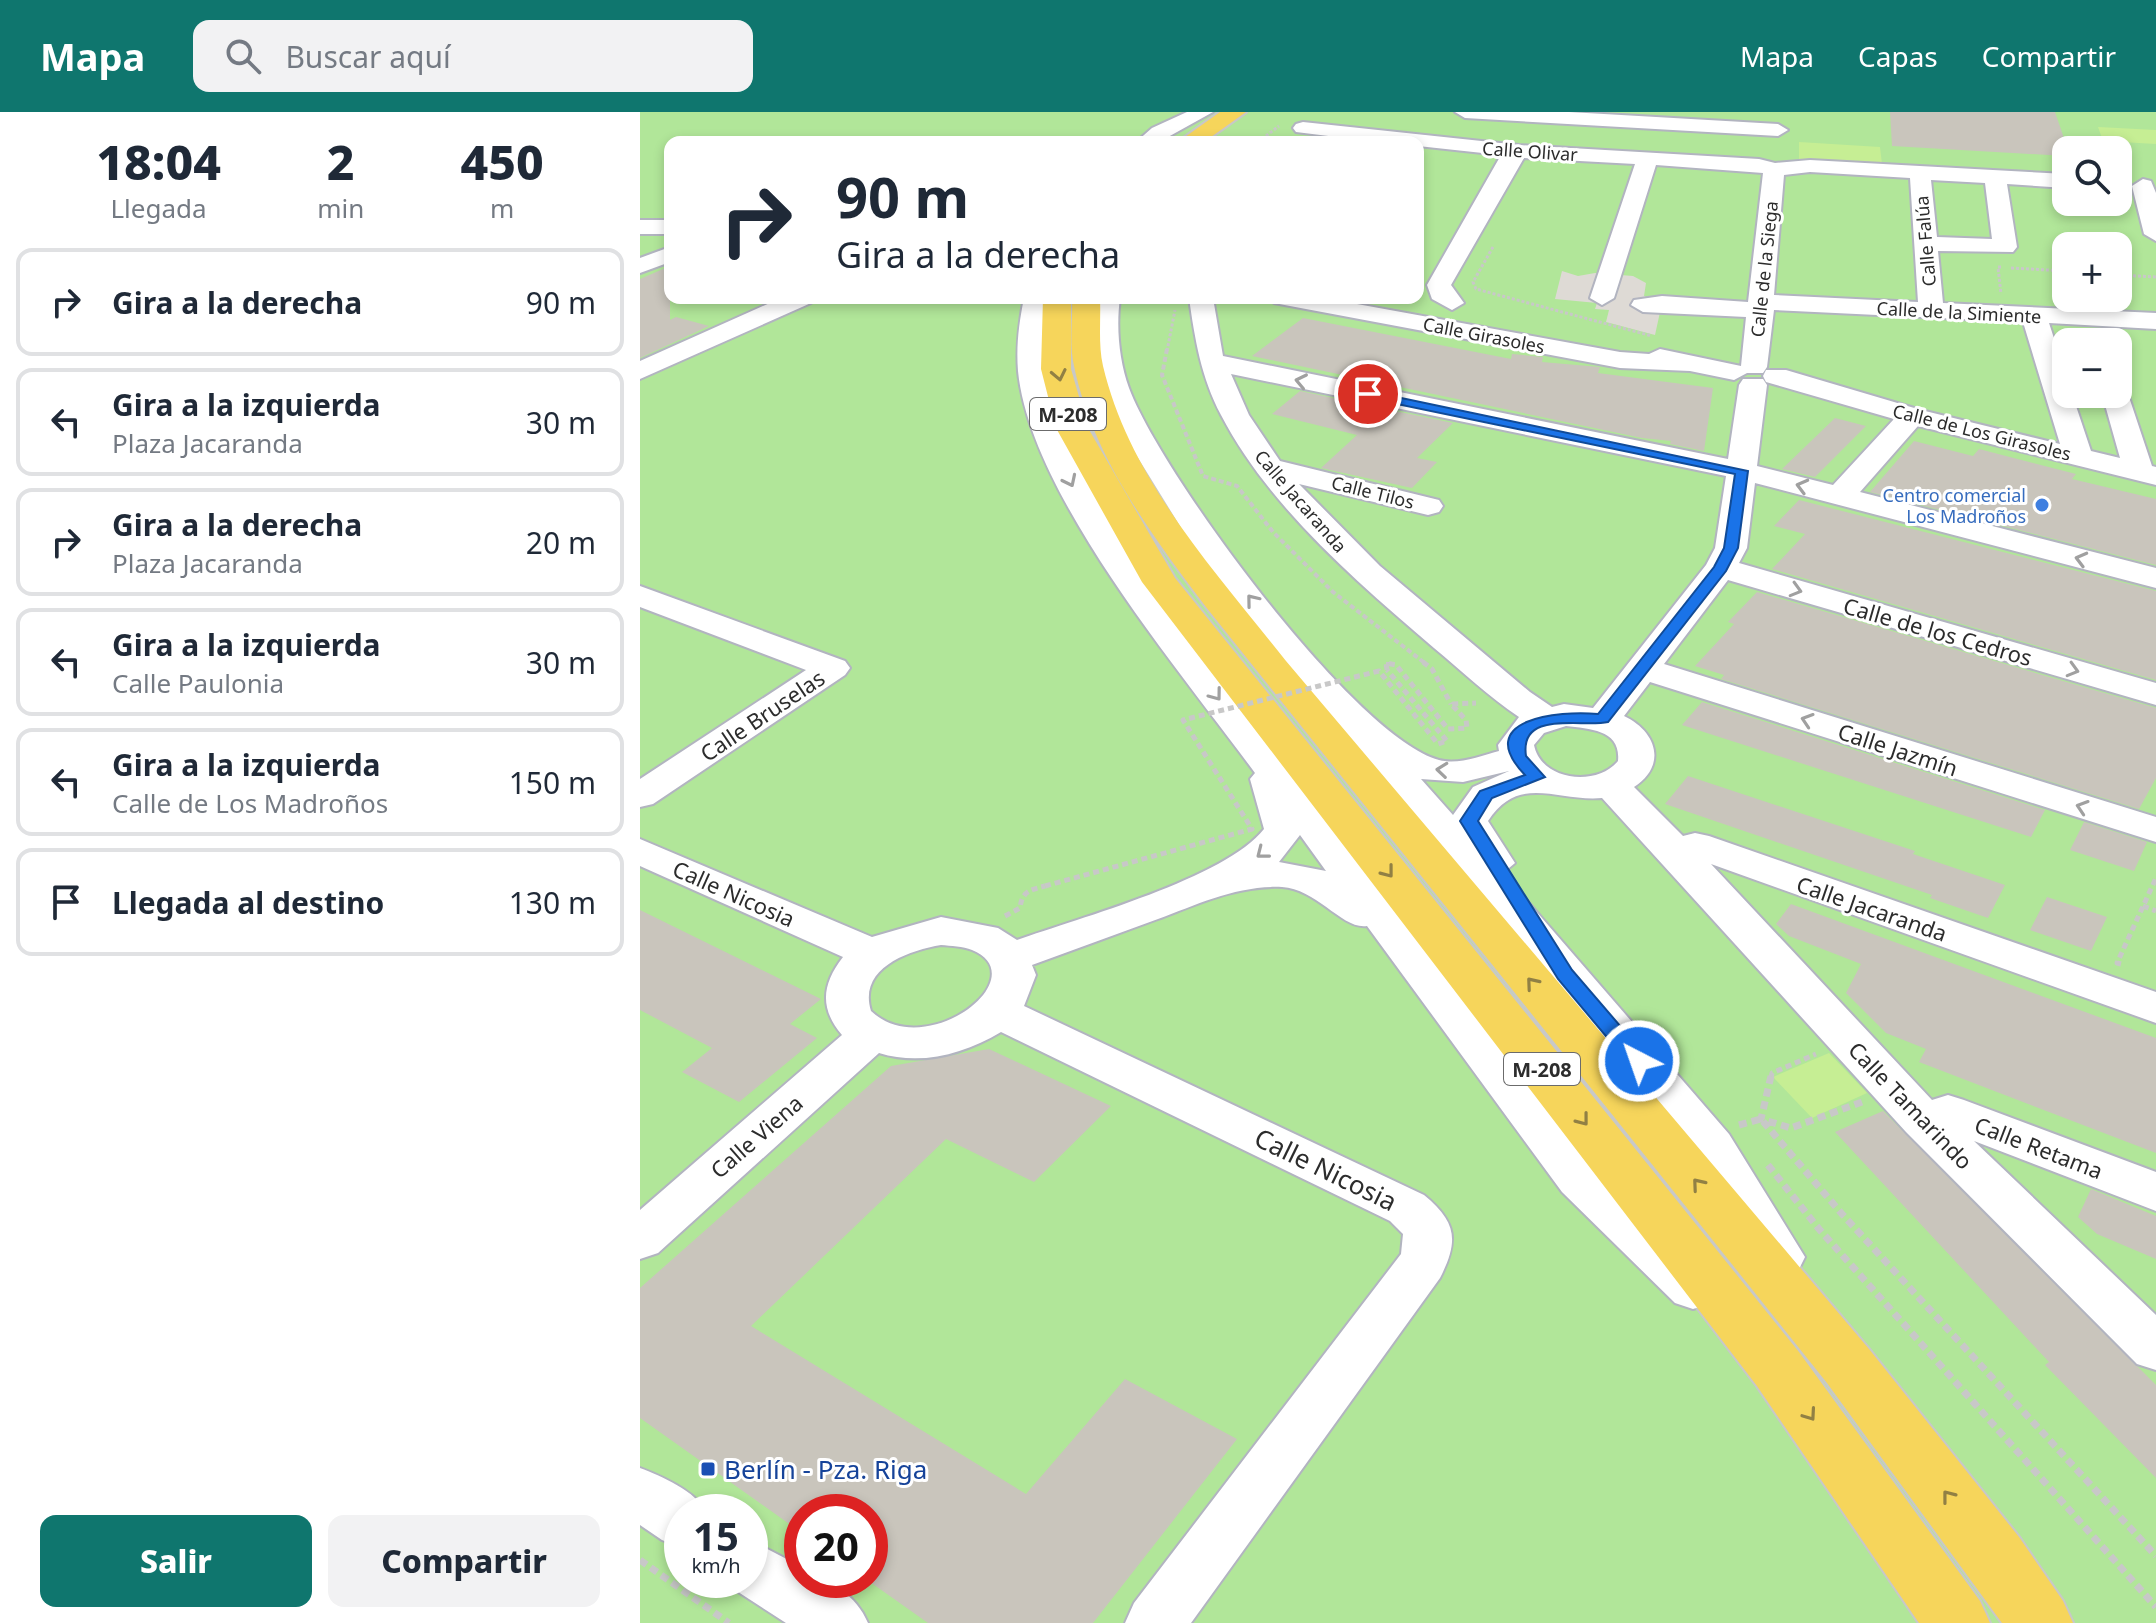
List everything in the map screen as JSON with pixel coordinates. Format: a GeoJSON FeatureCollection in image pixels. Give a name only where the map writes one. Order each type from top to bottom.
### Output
{"type":"FeatureCollection","features":[{"type":"Feature","properties":{"kind":"main road"},"geometry":{"type":"LineString","coordinates":[[1175,136],[1219,113]]}},
{"type":"Feature","properties":{"kind":"main road"},"geometry":{"type":"LineString","coordinates":[[1195,136],[1219,113]]}},
{"type":"Feature","properties":{"kind":"main road","name":"M-208"},"geometry":{"type":"LineString","coordinates":[[1057,304],[1056,369],[1072,428],[1160,582],[1778,1369],[1957,1623]]}},
{"type":"Feature","properties":{"kind":"main road","name":"M-208"},"geometry":{"type":"LineString","coordinates":[[1086,304],[1087,363],[1117,449],[1181,550],[1273,669],[1848,1366],[1996,1558],[2040,1623]]}},
{"type":"Feature","properties":{"kind":"street"},"geometry":{"type":"LineString","coordinates":[[1293,136],[1323,112]]}},
{"type":"Feature","properties":{"kind":"street"},"geometry":{"type":"LineString","coordinates":[[1465,112],[1778,121]]}},
{"type":"Feature","properties":{"kind":"street"},"geometry":{"type":"LineString","coordinates":[[1154,136],[1219,113],[1229,122],[1214,136]]}},
{"type":"Feature","properties":{"kind":"street"},"geometry":{"type":"LineString","coordinates":[[1409,136],[1441,117]]}},
{"type":"Feature","properties":{"kind":"street","name":"Calle de la Siega"},"geometry":{"type":"LineString","coordinates":[[1721,568],[1731,548],[1757,377],[1778,121]]}},
{"type":"Feature","properties":{"kind":"street","name":"Calle Olivar"},"geometry":{"type":"LineString","coordinates":[[1303,128],[1369,136]]}},
{"type":"Feature","properties":{"kind":"street","name":"Calle Olivar"},"geometry":{"type":"LineString","coordinates":[[1424,142],[1519,151],[2052,180]]}},
{"type":"Feature","properties":{"kind":"street"},"geometry":{"type":"LineString","coordinates":[[1452,303],[1441,294],[1439,285],[1510,158],[1519,151]]}},
{"type":"Feature","properties":{"kind":"street","name":"Calle de la Simiente"},"geometry":{"type":"LineString","coordinates":[[1648,158],[1602,296],[1652,304],[2034,316],[2088,328]]}},
{"type":"Feature","properties":{"kind":"street","name":"Calle Falúa"},"geometry":{"type":"LineString","coordinates":[[1920,172],[1931,311]]}},
{"type":"Feature","properties":{"kind":"street"},"geometry":{"type":"LineString","coordinates":[[1925,243],[2005,247],[1995,176]]}},
{"type":"Feature","properties":{"kind":"street"},"geometry":{"type":"LineString","coordinates":[[2140,186],[2156,234]]}},
{"type":"Feature","properties":{"kind":"street"},"geometry":{"type":"LineString","coordinates":[[640,227],[664,227]]}},
{"type":"Feature","properties":{"kind":"street"},"geometry":{"type":"LineString","coordinates":[[640,266],[664,256]]}},
{"type":"Feature","properties":{"kind":"street","name":"Calle Girasoles"},"geometry":{"type":"LineString","coordinates":[[1326,304],[1411,316],[1452,303],[1686,364],[1757,377]]}},
{"type":"Feature","properties":{"kind":"street"},"geometry":{"type":"LineString","coordinates":[[640,371],[789,304]]}},
{"type":"Feature","properties":{"kind":"street"},"geometry":{"type":"LineString","coordinates":[[1035,304],[1029,342],[1035,382],[1051,441],[1080,503],[1135,587],[1579,1179],[1778,1369]]}},
{"type":"Feature","properties":{"kind":"street"},"geometry":{"type":"LineString","coordinates":[[1108,304],[1107,340],[1116,389],[1151,463],[1211,551],[1712,1147],[1848,1366]]}},
{"type":"Feature","properties":{"kind":"street"},"geometry":{"type":"LineString","coordinates":[[1107,340],[1120,304]]}},
{"type":"Feature","properties":{"kind":"street","name":"Calle Jacaranda"},"geometry":{"type":"LineString","coordinates":[[1201,304],[1201,327],[1212,362],[1247,438],[1344,551],[1531,710]]}},
{"type":"Feature","properties":{"kind":"street","name":"Calle Girasoles"},"geometry":{"type":"LineString","coordinates":[[1367,304],[1620,360],[1686,364]]}},
{"type":"Feature","properties":{"kind":"street"},"geometry":{"type":"LineString","coordinates":[[1644,333],[1652,304]]}},
{"type":"Feature","properties":{"kind":"street"},"geometry":{"type":"LineString","coordinates":[[2034,316],[2080,455]]}},
{"type":"Feature","properties":{"kind":"street","name":"Calle de la Simiente"},"geometry":{"type":"LineString","coordinates":[[2110,328],[2156,321]]}},
{"type":"Feature","properties":{"kind":"street"},"geometry":{"type":"LineString","coordinates":[[1212,362],[1742,471],[2156,578]]}},
{"type":"Feature","properties":{"kind":"street","name":"Calle de Los Girasoles"},"geometry":{"type":"LineString","coordinates":[[1757,377],[2150,470]]}},
{"type":"Feature","properties":{"kind":"street"},"geometry":{"type":"LineString","coordinates":[[2122,408],[2150,470]]}},
{"type":"Feature","properties":{"kind":"street"},"geometry":{"type":"LineString","coordinates":[[1840,496],[1912,416]]}},
{"type":"Feature","properties":{"kind":"street","name":"Calle Tilos"},"geometry":{"type":"LineString","coordinates":[[1272,468],[1428,506]]}},
{"type":"Feature","properties":{"kind":"street"},"geometry":{"type":"LineString","coordinates":[[1603,719],[1721,568]]}},
{"type":"Feature","properties":{"kind":"street","name":"Calle de los Cedros"},"geometry":{"type":"LineString","coordinates":[[1721,568],[2156,694]]}},
{"type":"Feature","properties":{"kind":"street","name":"Calle Bruselas"},"geometry":{"type":"LineString","coordinates":[[640,596],[833,668],[640,796]]}},
{"type":"Feature","properties":{"kind":"street","name":"Calle Jazmín"},"geometry":{"type":"LineString","coordinates":[[1640,668],[2156,830]]}},
{"type":"Feature","properties":{"kind":"street"},"geometry":{"type":"LineString","coordinates":[[1332,697],[1393,751],[1428,768],[1467,772],[1527,767],[1572,787],[1610,784],[1636,768],[1641,757],[1640,745],[1632,735],[1603,719],[1531,710],[1516,745],[1527,767]]}},
{"type":"Feature","properties":{"kind":"street"},"geometry":{"type":"LineString","coordinates":[[1218,882],[1268,851],[1284,830],[1264,759]]}},
{"type":"Feature","properties":{"kind":"street"},"geometry":{"type":"LineString","coordinates":[[1527,767],[1486,795],[1469,821],[1565,975]]}},
{"type":"Feature","properties":{"kind":"street"},"geometry":{"type":"LineString","coordinates":[[1610,784],[1676,851]]}},
{"type":"Feature","properties":{"kind":"street","name":"Calle Jacaranda"},"geometry":{"type":"LineString","coordinates":[[1676,851],[1695,845],[2156,1008]]}},
{"type":"Feature","properties":{"kind":"street","name":"Calle Nicosia"},"geometry":{"type":"LineString","coordinates":[[640,851],[873,954]]}},
{"type":"Feature","properties":{"kind":"street","name":"Calle Tamarindo"},"geometry":{"type":"LineString","coordinates":[[1676,851],[1923,1120],[2156,1348]]}},
{"type":"Feature","properties":{"kind":"street"},"geometry":{"type":"LineString","coordinates":[[1010,958],[1218,882],[1262,873],[1311,876],[1342,893],[1445,1000]]}},
{"type":"Feature","properties":{"kind":"street"},"geometry":{"type":"LineString","coordinates":[[941,931],[990,940],[1010,958],[1015,979],[1013,990],[998,1012],[970,1031],[934,1042],[897,1042],[872,1034],[856,1023],[846,1001],[852,976],[873,954],[904,938],[941,931]]}},
{"type":"Feature","properties":{"kind":"street","name":"Calle Nicosia"},"geometry":{"type":"LineString","coordinates":[[998,1012],[1407,1208],[1423,1222],[1429,1234],[1430,1246],[1422,1264],[1155,1623]]}},
{"type":"Feature","properties":{"kind":"street","name":"Calle Viena"},"geometry":{"type":"LineString","coordinates":[[640,1239],[872,1034]]}},
{"type":"Feature","properties":{"kind":"street","name":"Calle Retama"},"geometry":{"type":"LineString","coordinates":[[1923,1120],[1948,1112],[2156,1192]]}},
{"type":"Feature","properties":{"kind":"street"},"geometry":{"type":"LineString","coordinates":[[640,1493],[664,1510]]}},
{"type":"Feature","properties":{"kind":"street"},"geometry":{"type":"LineString","coordinates":[[768,1578],[838,1623]]}},
{"type":"Feature","properties":{"kind":"path"},"geometry":{"type":"LineString","coordinates":[[2003,315],[1998,267],[2052,270]]}},
{"type":"Feature","properties":{"kind":"path"},"geometry":{"type":"LineString","coordinates":[[2132,276],[2156,277]]}},
{"type":"Feature","properties":{"kind":"path"},"geometry":{"type":"LineString","coordinates":[[1045,886],[1252,829],[1183,720],[1379,671],[1438,744],[1447,741],[1387,670],[1386,663],[1396,665],[1448,729],[1458,731],[1467,728],[1466,720],[1451,704],[1531,710]]}},
{"type":"Feature","properties":{"kind":"path"},"geometry":{"type":"LineString","coordinates":[[2127,966],[2117,963],[2156,878]]}},
{"type":"Feature","properties":{"kind":"path"},"geometry":{"type":"LineString","coordinates":[[2143,906],[2156,911]]}},
{"type":"Feature","properties":{"kind":"path"},"geometry":{"type":"LineString","coordinates":[[1761,1119],[1772,1073],[1825,1051]]}},
{"type":"Feature","properties":{"kind":"path"},"geometry":{"type":"LineString","coordinates":[[1745,1137],[1736,1125],[1761,1119],[1791,1128],[1816,1122],[1874,1097]]}},
{"type":"Feature","properties":{"kind":"path"},"geometry":{"type":"LineString","coordinates":[[1761,1119],[1842,1214],[2156,1556]]}},
{"type":"Feature","properties":{"kind":"path"},"geometry":{"type":"LineString","coordinates":[[1764,1160],[1819,1229],[2156,1607]]}},
{"type":"Feature","properties":{"kind":"path"},"geometry":{"type":"LineString","coordinates":[[640,1560],[729,1623]]}},
{"type":"Feature","properties":{"kind":"green space"},"geometry":{"type":"Polygon","coordinates":[[[640,112],[2156,112],[2156,1623],[640,1623],[640,112]]]}},
{"type":"Feature","properties":{"kind":"green space"},"geometry":{"type":"Polygon","coordinates":[[[2098,127],[2156,130],[2156,144],[2132,143],[2132,136],[2101,136],[2098,127]]]}},
{"type":"Feature","properties":{"kind":"green space"},"geometry":{"type":"Polygon","coordinates":[[[1799,142],[1880,147],[1882,164],[1799,159],[1799,142]]]}},
{"type":"Feature","properties":{"kind":"green space"},"geometry":{"type":"Polygon","coordinates":[[[1829,1053],[1867,1093],[1812,1118],[1773,1077],[1829,1053]]]}},
{"type":"Feature","properties":{"kind":"shaded area"},"geometry":{"type":"Polygon","coordinates":[[[1562,271],[1578,276],[1595,273],[1633,276],[1646,283],[1644,296],[1662,303],[1655,335],[1606,322],[1609,310],[1595,309],[1597,303],[1555,299],[1562,271]]]}},
{"type":"Feature","properties":{"kind":"building"},"geometry":{"type":"Polygon","coordinates":[[[1890,112],[2055,112],[2063,136],[2052,136],[2052,155],[1892,146],[1890,112]]]}},
{"type":"Feature","properties":{"kind":"building"},"geometry":{"type":"Polygon","coordinates":[[[664,269],[664,304],[670,304],[670,320],[676,317],[709,326],[640,358],[640,279],[664,269]]]}},
{"type":"Feature","properties":{"kind":"building"},"geometry":{"type":"Polygon","coordinates":[[[1303,318],[1511,359],[1512,354],[1543,357],[1542,362],[1600,367],[1598,373],[1713,388],[1704,451],[1670,444],[1671,441],[1642,438],[1252,356],[1303,318]]]}},
{"type":"Feature","properties":{"kind":"building"},"geometry":{"type":"Polygon","coordinates":[[[1300,391],[1453,423],[1417,458],[1437,462],[1412,488],[1321,468],[1357,435],[1272,414],[1300,391]]]}},
{"type":"Feature","properties":{"kind":"building"},"geometry":{"type":"Polygon","coordinates":[[[1835,418],[1866,426],[1815,477],[1782,469],[1835,418]]]}},
{"type":"Feature","properties":{"kind":"building","name":"Centro comercial Los Madroños"},"geometry":{"type":"Polygon","coordinates":[[[1914,441],[1973,456],[1979,449],[2076,474],[2072,479],[2156,499],[2156,565],[1870,492],[1914,441]]]}},
{"type":"Feature","properties":{"kind":"building"},"geometry":{"type":"Polygon","coordinates":[[[1799,500],[2156,591],[2156,680],[1772,569],[1805,534],[1774,526],[1799,500]]]}},
{"type":"Feature","properties":{"kind":"building"},"geometry":{"type":"Polygon","coordinates":[[[1757,592],[2156,708],[2156,778],[2139,809],[1721,679],[1724,675],[1695,666],[1734,624],[1728,622],[1757,592]]]}},
{"type":"Feature","properties":{"kind":"building"},"geometry":{"type":"Polygon","coordinates":[[[1702,702],[2045,810],[2031,837],[1682,725],[1702,702]]]}},
{"type":"Feature","properties":{"kind":"building"},"geometry":{"type":"Polygon","coordinates":[[[1688,776],[1915,851],[1913,854],[2005,885],[1988,918],[1930,898],[1932,895],[1665,804],[1688,776]]]}},
{"type":"Feature","properties":{"kind":"building"},"geometry":{"type":"Polygon","coordinates":[[[2084,822],[2147,842],[2134,871],[2070,850],[2084,822]]]}},
{"type":"Feature","properties":{"kind":"building"},"geometry":{"type":"Polygon","coordinates":[[[2047,897],[2107,917],[2091,951],[2030,930],[2047,897]]]}},
{"type":"Feature","properties":{"kind":"building"},"geometry":{"type":"Polygon","coordinates":[[[1791,904],[2156,1038],[2156,1153],[1919,1062],[1926,1049],[1886,1033],[1846,993],[1861,964],[1789,936],[1776,924],[1791,904]]]}},
{"type":"Feature","properties":{"kind":"building"},"geometry":{"type":"Polygon","coordinates":[[[640,910],[821,999],[790,1024],[817,1038],[739,1102],[682,1072],[712,1048],[640,1010],[640,910]]]}},
{"type":"Feature","properties":{"kind":"building"},"geometry":{"type":"Polygon","coordinates":[[[989,1049],[1111,1106],[1034,1182],[946,1139],[751,1326],[1026,1494],[1125,1379],[1237,1439],[1093,1623],[928,1623],[888,1595],[888,1494],[784,1494],[784,1520],[768,1509],[768,1494],[747,1494],[640,1418],[640,1288],[891,1066],[989,1049]]]}},
{"type":"Feature","properties":{"kind":"building"},"geometry":{"type":"Polygon","coordinates":[[[1883,1111],[2156,1385],[2156,1478],[2045,1365],[2049,1362],[1835,1132],[1883,1111]]]}},
{"type":"Feature","properties":{"kind":"building"},"geometry":{"type":"Polygon","coordinates":[[[2091,1189],[2156,1216],[2156,1259],[2097,1234],[2078,1217],[2091,1189]]]}},
{"type":"Feature","properties":{"kind":"place","name":"Centro comercial Los Madroños"},"geometry":{"type":"Point","coordinates":[2042,505]}},
{"type":"Feature","properties":{"kind":"place","name":"Berlín - Pza. Riga"},"geometry":{"type":"Point","coordinates":[708,1469]}},
{"type":"Feature","properties":{"kind":"route"},"geometry":{"type":"LineString","coordinates":[[1368,394],[1742,471],[1731,548],[1721,568],[1603,719],[1564,715],[1531,725],[1521,735],[1516,745],[1517,757],[1524,768],[1537,777],[1486,795],[1469,821],[1565,975],[1639,1061]]}}]}
